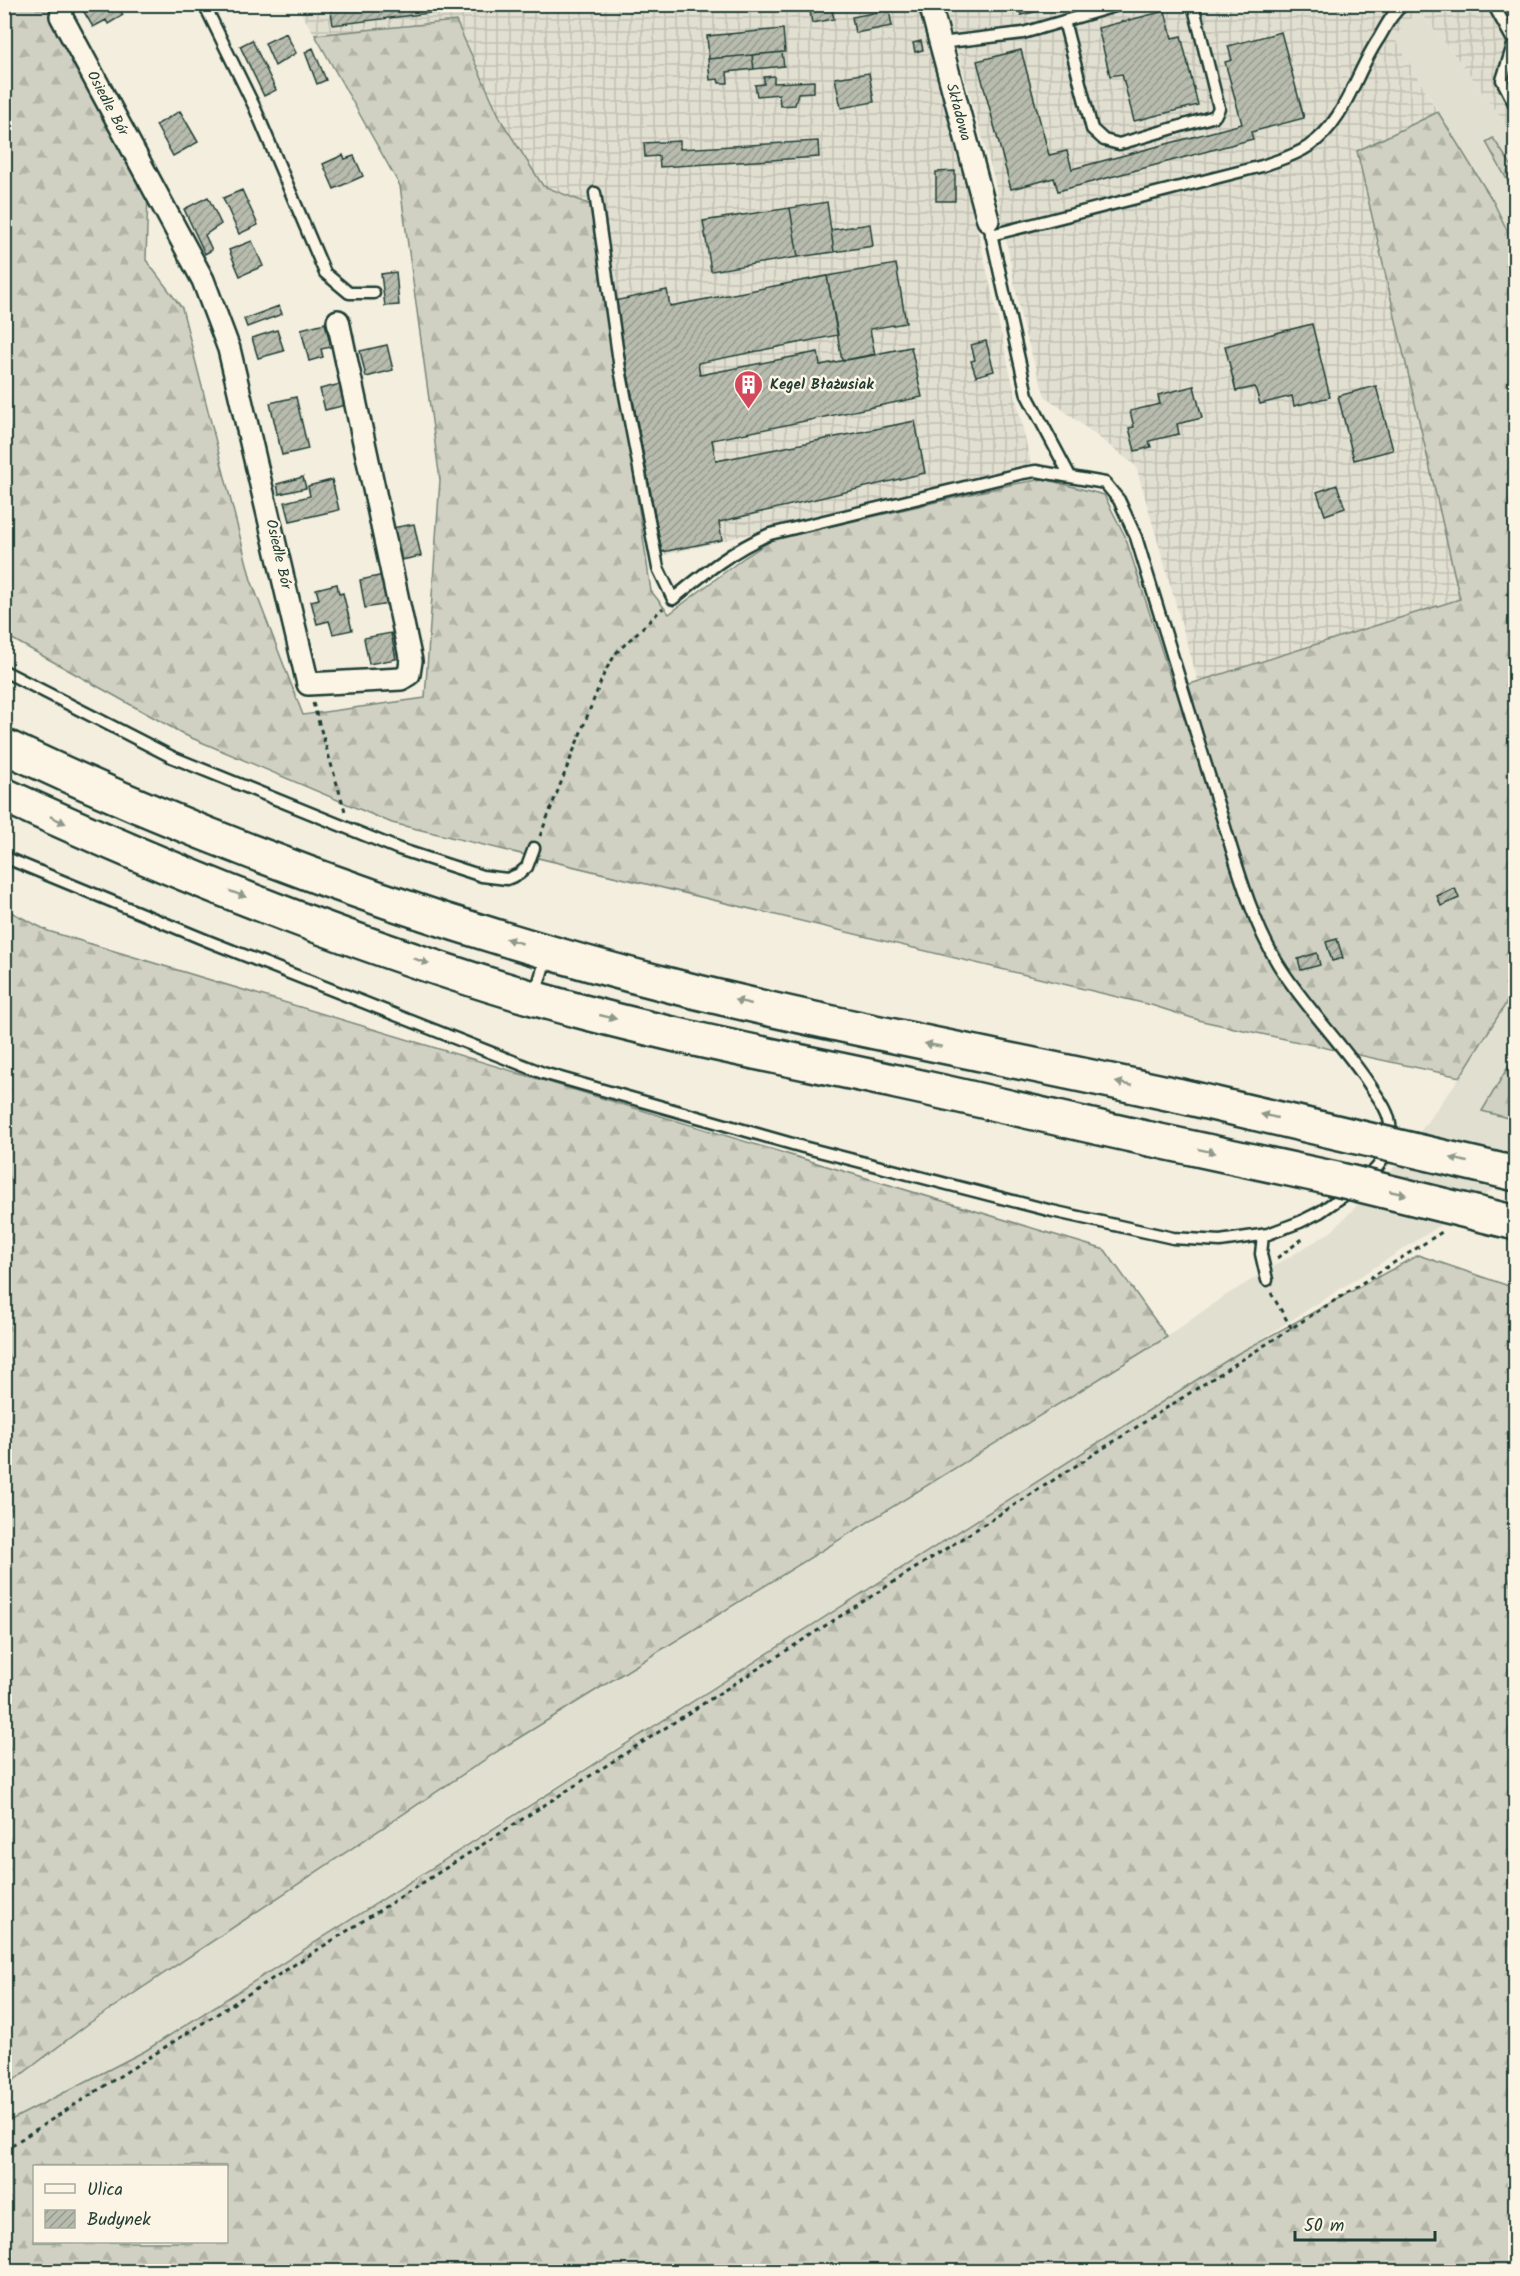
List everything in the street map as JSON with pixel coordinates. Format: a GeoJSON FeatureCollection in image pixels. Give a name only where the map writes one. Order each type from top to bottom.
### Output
{"type":"FeatureCollection","features":[{"type":"Feature","properties":{"kind":"main road"},"geometry":{"type":"LineString","coordinates":[[4,746],[165,819],[274,861],[432,917],[672,986],[915,1041],[1182,1096],[1515,1174]]}},
{"type":"Feature","properties":{"kind":"main road"},"geometry":{"type":"LineString","coordinates":[[4,795],[149,859],[232,892],[457,974],[534,998],[736,1048],[1382,1189],[1515,1223]]}},
{"type":"Feature","properties":{"kind":"street","name":"Osiedle Bór"},"geometry":{"type":"LineString","coordinates":[[63,4],[61,16],[203,280],[229,349],[308,684]]}},
{"type":"Feature","properties":{"kind":"street","name":"Składowa"},"geometry":{"type":"LineString","coordinates":[[930,4],[989,228]]}},
{"type":"Feature","properties":{"kind":"street"},"geometry":{"type":"LineString","coordinates":[[308,684],[401,679],[409,674],[411,668],[338,321]]}},
{"type":"Feature","properties":{"kind":"lane"},"geometry":{"type":"LineString","coordinates":[[204,4],[254,106],[325,273],[349,293],[374,293]]}},
{"type":"Feature","properties":{"kind":"lane"},"geometry":{"type":"LineString","coordinates":[[940,43],[1023,33],[1122,4]]}},
{"type":"Feature","properties":{"kind":"lane"},"geometry":{"type":"LineString","coordinates":[[1064,21],[1092,129],[1104,140],[1119,144],[1215,116],[1219,108],[1193,4]]}},
{"type":"Feature","properties":{"kind":"lane"},"geometry":{"type":"LineString","coordinates":[[1070,476],[1028,395],[989,228],[1262,166],[1296,154],[1322,136],[1333,124],[1372,47],[1396,10],[1404,4]]}},
{"type":"Feature","properties":{"kind":"lane"},"geometry":{"type":"LineString","coordinates":[[1493,4],[1514,42],[1502,80],[1515,107]]}},
{"type":"Feature","properties":{"kind":"lane"},"geometry":{"type":"LineString","coordinates":[[4,857],[208,941],[543,1073],[803,1147],[1052,1211],[1196,1241],[1243,1239],[1263,1234],[1320,1212],[1375,1171],[1387,1151],[1390,1136],[1389,1119],[1383,1104],[1354,1061],[1278,964],[1263,933],[1230,843],[1136,537],[1119,500],[1105,483],[1036,471],[1023,473],[770,534],[732,554],[673,599],[658,568],[620,369],[595,193]]}},
{"type":"Feature","properties":{"kind":"lane"},"geometry":{"type":"LineString","coordinates":[[4,671],[172,757],[399,849],[482,876],[507,879],[519,874],[527,867],[534,848]]}},
{"type":"Feature","properties":{"kind":"lane"},"geometry":{"type":"LineString","coordinates":[[534,998],[548,950]]}},
{"type":"Feature","properties":{"kind":"lane"},"geometry":{"type":"LineString","coordinates":[[1263,1234],[1261,1254],[1267,1280]]}},
{"type":"Feature","properties":{"kind":"path"},"geometry":{"type":"LineString","coordinates":[[534,848],[561,787],[605,671],[617,652],[673,599]]}},
{"type":"Feature","properties":{"kind":"path"},"geometry":{"type":"LineString","coordinates":[[308,684],[340,797],[352,830]]}},
{"type":"Feature","properties":{"kind":"path"},"geometry":{"type":"LineString","coordinates":[[4,2150],[1292,1330],[1448,1228]]}},
{"type":"Feature","properties":{"kind":"path"},"geometry":{"type":"LineString","coordinates":[[1267,1280],[1292,1330]]}},
{"type":"Feature","properties":{"kind":"shaded area"},"geometry":{"type":"Polygon","coordinates":[[[296,5],[920,5],[972,206],[1031,464],[661,556],[594,206],[543,186],[502,122],[456,21],[315,35],[296,5]]]}},
{"type":"Feature","properties":{"kind":"shaded area"},"geometry":{"type":"Polygon","coordinates":[[[944,5],[1515,5],[1515,139],[1469,73],[1418,10],[1394,37],[1438,112],[1357,151],[1460,600],[1198,681],[1136,466],[1045,396],[1023,327],[994,178],[944,5]]]}},
{"type":"Feature","properties":{"kind":"shaded area"},"geometry":{"type":"Polygon","coordinates":[[[1418,10],[1469,73],[1515,139],[1515,247],[1493,201],[1393,37],[1418,10]]]}},
{"type":"Feature","properties":{"kind":"shaded area"},"geometry":{"type":"Polygon","coordinates":[[[1515,989],[1515,1055],[1482,1111],[1515,1120],[1515,1174],[1430,1232],[543,1795],[145,2051],[5,2123],[5,2087],[88,2024],[501,1749],[1167,1337],[1220,1299],[1332,1231],[1393,1169],[1460,1077],[1515,989]]]}},
{"type":"Feature","properties":{"kind":"green space"},"geometry":{"type":"Polygon","coordinates":[[[5,5],[53,5],[50,14],[148,191],[146,260],[182,308],[251,580],[303,715],[425,698],[440,480],[400,186],[315,35],[456,21],[502,122],[543,186],[594,206],[651,591],[669,614],[745,557],[772,540],[1044,479],[1104,495],[1125,536],[1174,689],[1460,599],[1357,151],[1438,112],[1493,201],[1515,247],[1515,989],[1460,1077],[1202,1021],[1151,1005],[392,823],[187,736],[5,635],[5,5]]]}},
{"type":"Feature","properties":{"kind":"green space"},"geometry":{"type":"Polygon","coordinates":[[[1493,138],[1515,171],[1515,194],[1486,142],[1493,138]]]}},
{"type":"Feature","properties":{"kind":"green space"},"geometry":{"type":"Polygon","coordinates":[[[5,909],[48,931],[1105,1250],[1167,1337],[501,1749],[88,2024],[5,2087],[5,909]]]}},
{"type":"Feature","properties":{"kind":"green space"},"geometry":{"type":"Polygon","coordinates":[[[1515,1055],[1515,1120],[1482,1111],[1515,1055]]]}},
{"type":"Feature","properties":{"kind":"green space"},"geometry":{"type":"Polygon","coordinates":[[[1418,1255],[1515,1288],[1515,2271],[5,2271],[5,2123],[145,2051],[1237,1354],[1418,1255]]]}},
{"type":"Feature","properties":{"kind":"building"},"geometry":{"type":"Polygon","coordinates":[[[85,4],[117,4],[123,15],[108,24],[106,20],[93,27],[81,7],[85,4]]]}},
{"type":"Feature","properties":{"kind":"building"},"geometry":{"type":"Polygon","coordinates":[[[330,4],[503,4],[333,25],[330,4]]]}},
{"type":"Feature","properties":{"kind":"building"},"geometry":{"type":"Polygon","coordinates":[[[809,4],[841,4],[831,6],[834,19],[812,23],[809,4]]]}},
{"type":"Feature","properties":{"kind":"building"},"geometry":{"type":"Polygon","coordinates":[[[1018,4],[1042,4],[1043,10],[1021,15],[1018,4]]]}},
{"type":"Feature","properties":{"kind":"building"},"geometry":{"type":"Polygon","coordinates":[[[889,10],[892,26],[855,33],[852,17],[889,10]]]}},
{"type":"Feature","properties":{"kind":"building"},"geometry":{"type":"Polygon","coordinates":[[[1165,11],[1172,38],[1181,36],[1198,105],[1134,121],[1122,74],[1110,76],[1098,28],[1165,11]]]}},
{"type":"Feature","properties":{"kind":"building"},"geometry":{"type":"Polygon","coordinates":[[[783,29],[785,52],[709,59],[707,36],[783,29]]]}},
{"type":"Feature","properties":{"kind":"building"},"geometry":{"type":"Polygon","coordinates":[[[1281,32],[1304,118],[1251,132],[1253,139],[1058,191],[1054,178],[1011,189],[977,61],[1021,50],[1049,155],[1067,151],[1072,169],[1242,124],[1225,62],[1232,60],[1228,46],[1281,32]]]}},
{"type":"Feature","properties":{"kind":"building"},"geometry":{"type":"Polygon","coordinates":[[[286,33],[296,53],[275,66],[265,43],[286,33]]]}},
{"type":"Feature","properties":{"kind":"building"},"geometry":{"type":"Polygon","coordinates":[[[252,40],[276,90],[264,96],[240,46],[252,40]]]}},
{"type":"Feature","properties":{"kind":"building"},"geometry":{"type":"Polygon","coordinates":[[[921,41],[923,50],[915,52],[913,43],[921,41]]]}},
{"type":"Feature","properties":{"kind":"building"},"geometry":{"type":"Polygon","coordinates":[[[313,48],[326,80],[317,84],[305,52],[313,48]]]}},
{"type":"Feature","properties":{"kind":"building"},"geometry":{"type":"Polygon","coordinates":[[[782,52],[784,66],[754,69],[752,55],[782,52]]]}},
{"type":"Feature","properties":{"kind":"building"},"geometry":{"type":"Polygon","coordinates":[[[752,55],[754,69],[727,72],[728,83],[719,83],[718,79],[710,80],[708,59],[752,55]]]}},
{"type":"Feature","properties":{"kind":"building"},"geometry":{"type":"Polygon","coordinates":[[[869,73],[874,102],[841,108],[835,78],[869,73]]]}},
{"type":"Feature","properties":{"kind":"building"},"geometry":{"type":"Polygon","coordinates":[[[774,76],[774,83],[814,81],[814,92],[798,93],[795,105],[780,106],[779,94],[757,96],[755,85],[764,84],[764,77],[774,76]]]}},
{"type":"Feature","properties":{"kind":"building"},"geometry":{"type":"Polygon","coordinates":[[[180,111],[198,142],[173,156],[156,125],[180,111]]]}},
{"type":"Feature","properties":{"kind":"building"},"geometry":{"type":"Polygon","coordinates":[[[680,141],[680,149],[818,141],[819,157],[660,167],[659,156],[645,157],[644,143],[680,141]]]}},
{"type":"Feature","properties":{"kind":"building"},"geometry":{"type":"Polygon","coordinates":[[[343,155],[345,159],[354,156],[363,176],[334,189],[323,164],[343,155]]]}},
{"type":"Feature","properties":{"kind":"building"},"geometry":{"type":"Polygon","coordinates":[[[955,171],[955,201],[936,201],[936,172],[955,171]]]}},
{"type":"Feature","properties":{"kind":"building"},"geometry":{"type":"Polygon","coordinates":[[[242,190],[258,225],[239,234],[223,198],[242,190]]]}},
{"type":"Feature","properties":{"kind":"building"},"geometry":{"type":"Polygon","coordinates":[[[208,197],[221,224],[205,235],[212,250],[205,254],[184,209],[208,197]]]}},
{"type":"Feature","properties":{"kind":"building"},"geometry":{"type":"Polygon","coordinates":[[[827,202],[834,252],[798,257],[790,208],[827,202]]]}},
{"type":"Feature","properties":{"kind":"building"},"geometry":{"type":"Polygon","coordinates":[[[790,208],[798,257],[711,271],[703,221],[790,208]]]}},
{"type":"Feature","properties":{"kind":"building"},"geometry":{"type":"Polygon","coordinates":[[[870,224],[873,246],[834,252],[831,230],[870,224]]]}},
{"type":"Feature","properties":{"kind":"building"},"geometry":{"type":"Polygon","coordinates":[[[252,241],[263,266],[240,276],[229,250],[252,241]]]}},
{"type":"Feature","properties":{"kind":"building"},"geometry":{"type":"Polygon","coordinates":[[[896,264],[906,323],[870,329],[875,355],[842,361],[827,276],[896,264]]]}},
{"type":"Feature","properties":{"kind":"building"},"geometry":{"type":"Polygon","coordinates":[[[396,272],[399,305],[385,306],[381,274],[396,272]]]}},
{"type":"Feature","properties":{"kind":"building","name":"Kegel Błażusiak"},"geometry":{"type":"Polygon","coordinates":[[[827,276],[838,335],[698,363],[700,375],[818,352],[820,365],[911,347],[922,397],[712,440],[716,461],[915,421],[925,473],[719,522],[722,540],[662,552],[614,301],[667,290],[670,306],[827,276]]]}},
{"type":"Feature","properties":{"kind":"building"},"geometry":{"type":"Polygon","coordinates":[[[279,306],[282,314],[247,327],[244,319],[279,306]]]}},
{"type":"Feature","properties":{"kind":"building"},"geometry":{"type":"Polygon","coordinates":[[[325,323],[331,347],[321,349],[323,357],[309,361],[301,329],[325,323]]]}},
{"type":"Feature","properties":{"kind":"building"},"geometry":{"type":"Polygon","coordinates":[[[1312,324],[1330,397],[1294,406],[1292,396],[1260,404],[1255,387],[1236,391],[1225,346],[1312,324]]]}},
{"type":"Feature","properties":{"kind":"building"},"geometry":{"type":"Polygon","coordinates":[[[277,330],[284,351],[258,358],[252,338],[277,330]]]}},
{"type":"Feature","properties":{"kind":"building"},"geometry":{"type":"Polygon","coordinates":[[[986,341],[994,371],[976,376],[971,361],[975,360],[971,345],[986,341]]]}},
{"type":"Feature","properties":{"kind":"building"},"geometry":{"type":"Polygon","coordinates":[[[387,345],[393,370],[366,377],[360,351],[387,345]]]}},
{"type":"Feature","properties":{"kind":"building"},"geometry":{"type":"Polygon","coordinates":[[[341,384],[346,405],[325,410],[320,389],[341,384]]]}},
{"type":"Feature","properties":{"kind":"building"},"geometry":{"type":"Polygon","coordinates":[[[1194,386],[1202,418],[1177,424],[1179,434],[1149,441],[1151,447],[1135,451],[1129,428],[1134,427],[1130,411],[1160,404],[1158,395],[1194,386]]]}},
{"type":"Feature","properties":{"kind":"building"},"geometry":{"type":"Polygon","coordinates":[[[1376,386],[1393,450],[1354,460],[1338,396],[1376,386]]]}},
{"type":"Feature","properties":{"kind":"building"},"geometry":{"type":"Polygon","coordinates":[[[296,397],[308,449],[282,455],[270,403],[296,397]]]}},
{"type":"Feature","properties":{"kind":"building"},"geometry":{"type":"Polygon","coordinates":[[[303,477],[306,488],[279,494],[277,484],[303,477]]]}},
{"type":"Feature","properties":{"kind":"building"},"geometry":{"type":"Polygon","coordinates":[[[332,480],[339,510],[290,521],[285,502],[310,496],[308,486],[332,480]]]}},
{"type":"Feature","properties":{"kind":"building"},"geometry":{"type":"Polygon","coordinates":[[[1337,485],[1345,508],[1325,515],[1317,492],[1337,485]]]}},
{"type":"Feature","properties":{"kind":"building"},"geometry":{"type":"Polygon","coordinates":[[[414,524],[421,556],[397,561],[391,528],[414,524]]]}},
{"type":"Feature","properties":{"kind":"building"},"geometry":{"type":"Polygon","coordinates":[[[384,575],[389,604],[365,608],[360,580],[384,575]]]}},
{"type":"Feature","properties":{"kind":"building"},"geometry":{"type":"Polygon","coordinates":[[[337,584],[339,594],[343,593],[352,630],[333,634],[329,621],[317,624],[311,601],[319,599],[316,589],[337,584]]]}},
{"type":"Feature","properties":{"kind":"building"},"geometry":{"type":"Polygon","coordinates":[[[391,633],[396,659],[369,664],[364,638],[391,633]]]}},
{"type":"Feature","properties":{"kind":"building"},"geometry":{"type":"Polygon","coordinates":[[[1455,888],[1459,898],[1441,906],[1437,896],[1455,888]]]}},
{"type":"Feature","properties":{"kind":"building"},"geometry":{"type":"Polygon","coordinates":[[[1337,939],[1343,958],[1332,961],[1326,942],[1337,939]]]}},
{"type":"Feature","properties":{"kind":"building"},"geometry":{"type":"Polygon","coordinates":[[[1317,953],[1320,965],[1301,970],[1298,959],[1317,953]]]}},
{"type":"Feature","properties":{"kind":"place","name":"Kegel Błażusiak"},"geometry":{"type":"Point","coordinates":[749,410]}}]}
